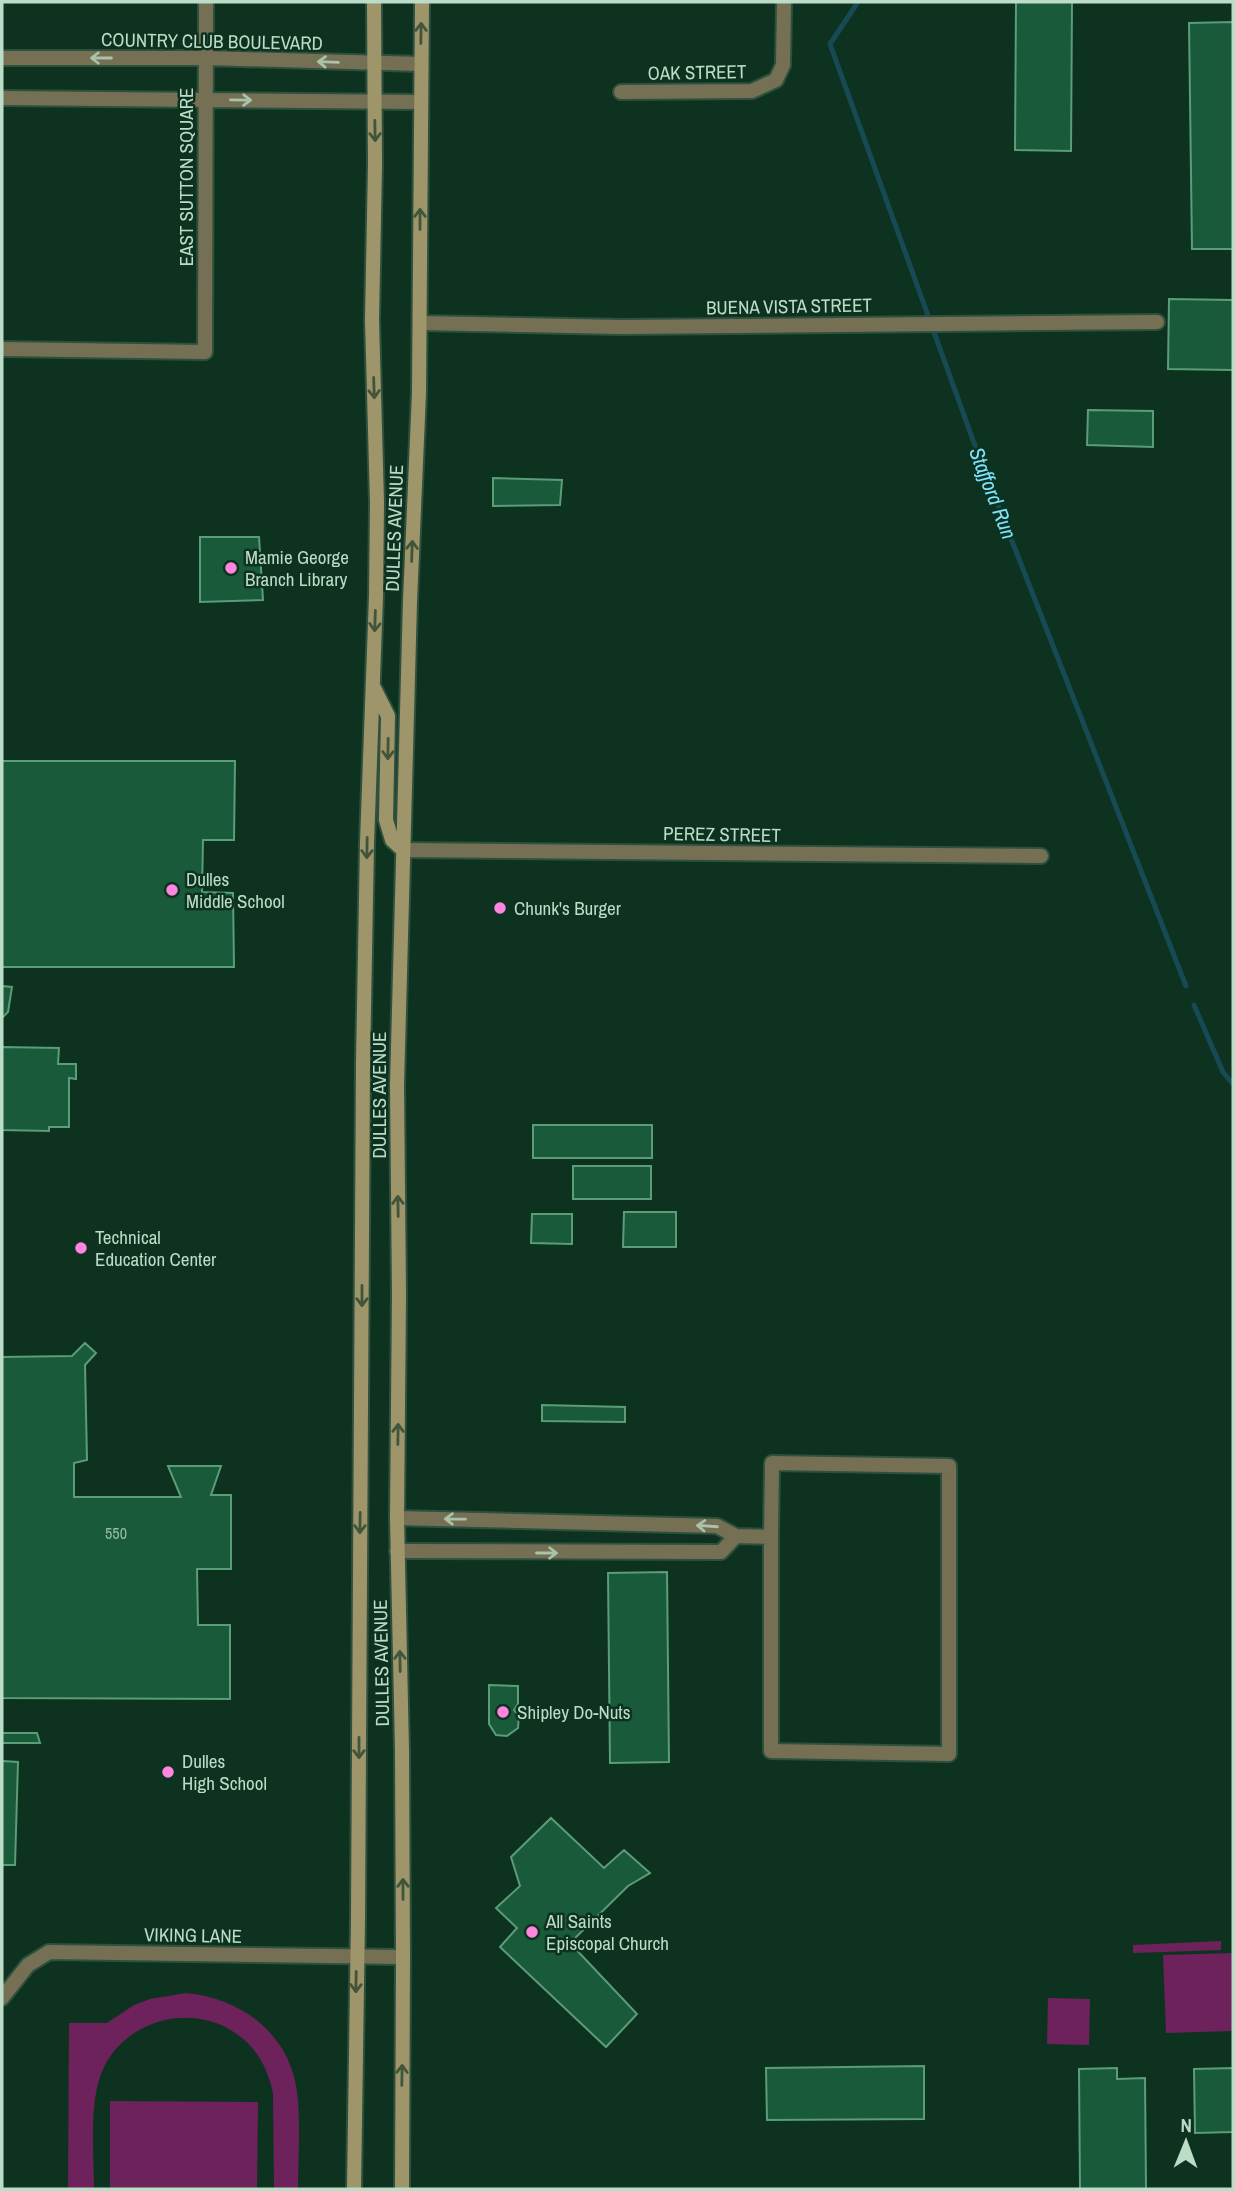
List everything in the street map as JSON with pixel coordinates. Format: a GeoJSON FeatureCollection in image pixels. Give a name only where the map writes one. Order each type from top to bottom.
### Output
{"type":"FeatureCollection","features":[{"type":"Feature","properties":{"kind":"main road","name":"DULLES AVENUE"},"geometry":{"type":"LineString","coordinates":[[354,2189],[363,1063],[376,517],[372,320],[374,2]]}},
{"type":"Feature","properties":{"kind":"main road","name":"DULLES AVENUE"},"geometry":{"type":"LineString","coordinates":[[402,2189],[402,1749],[397,1551],[397,1085],[420,323],[422,2]]}},
{"type":"Feature","properties":{"kind":"main road"},"geometry":{"type":"LineString","coordinates":[[373,685],[388,716],[386,820],[392,840],[403,850]]}},
{"type":"Feature","properties":{"kind":"street","name":"EAST SUTTON SQUARE"},"geometry":{"type":"LineString","coordinates":[[2,349],[205,352],[206,2]]}},
{"type":"Feature","properties":{"kind":"street","name":"OAK STREET"},"geometry":{"type":"LineString","coordinates":[[621,92],[752,92],[776,80],[783,65],[783,2]]}},
{"type":"Feature","properties":{"kind":"street","name":"COUNTRY CLUB BOULEVARD"},"geometry":{"type":"LineString","coordinates":[[2,58],[205,58],[421,64]]}},
{"type":"Feature","properties":{"kind":"street"},"geometry":{"type":"LineString","coordinates":[[2,98],[420,102]]}},
{"type":"Feature","properties":{"kind":"street","name":"BUENA VISTA STREET"},"geometry":{"type":"LineString","coordinates":[[420,323],[621,327],[1157,322]]}},
{"type":"Feature","properties":{"kind":"street","name":"PEREZ STREET"},"geometry":{"type":"LineString","coordinates":[[403,850],[1041,856]]}},
{"type":"Feature","properties":{"kind":"street"},"geometry":{"type":"LineString","coordinates":[[772,1463],[949,1466],[949,1754],[771,1751],[771,1536],[772,1463]]}},
{"type":"Feature","properties":{"kind":"street"},"geometry":{"type":"LineString","coordinates":[[397,1518],[717,1525],[736,1536],[771,1536]]}},
{"type":"Feature","properties":{"kind":"street"},"geometry":{"type":"LineString","coordinates":[[397,1551],[721,1552],[736,1536]]}},
{"type":"Feature","properties":{"kind":"street","name":"VIKING LANE"},"geometry":{"type":"LineString","coordinates":[[2,1997],[28,1965],[49,1952],[403,1957]]}},
{"type":"Feature","properties":{"kind":"shaded area"},"geometry":{"type":"Polygon","coordinates":[[[1221,1941],[1221,1950],[1133,1953],[1133,1945],[1221,1941]]]}},
{"type":"Feature","properties":{"kind":"shaded area"},"geometry":{"type":"Polygon","coordinates":[[[1233,1953],[1233,2031],[1166,2033],[1163,1955],[1233,1953]]]}},
{"type":"Feature","properties":{"kind":"shaded area"},"geometry":{"type":"Polygon","coordinates":[[[186,1993],[226,2002],[243,2011],[260,2023],[284,2053],[297,2092],[298,2189],[274,2189],[273,2093],[257,2053],[238,2035],[221,2025],[202,2019],[183,2018],[164,2020],[146,2027],[115,2050],[104,2067],[96,2095],[93,2126],[94,2189],[68,2189],[69,2023],[107,2023],[134,2005],[150,1999],[186,1993]]]}},
{"type":"Feature","properties":{"kind":"shaded area"},"geometry":{"type":"Polygon","coordinates":[[[1048,1998],[1090,1999],[1089,2045],[1047,2044],[1048,1998]]]}},
{"type":"Feature","properties":{"kind":"shaded area"},"geometry":{"type":"Polygon","coordinates":[[[110,2101],[258,2102],[257,2189],[110,2189],[110,2101]]]}},
{"type":"Feature","properties":{"kind":"building"},"geometry":{"type":"Polygon","coordinates":[[[1016,2],[1072,2],[1071,151],[1015,150],[1016,2]]]}},
{"type":"Feature","properties":{"kind":"building"},"geometry":{"type":"Polygon","coordinates":[[[1233,22],[1233,249],[1192,249],[1189,23],[1233,22]]]}},
{"type":"Feature","properties":{"kind":"building"},"geometry":{"type":"Polygon","coordinates":[[[1169,299],[1233,300],[1233,370],[1168,369],[1169,299]]]}},
{"type":"Feature","properties":{"kind":"building"},"geometry":{"type":"Polygon","coordinates":[[[1088,410],[1153,411],[1153,447],[1087,445],[1088,410]]]}},
{"type":"Feature","properties":{"kind":"building"},"geometry":{"type":"Polygon","coordinates":[[[493,478],[562,480],[560,505],[493,506],[493,478]]]}},
{"type":"Feature","properties":{"kind":"building","name":"Mamie George Branch Library"},"geometry":{"type":"Polygon","coordinates":[[[200,537],[259,537],[263,600],[200,602],[200,537]]]}},
{"type":"Feature","properties":{"kind":"building"},"geometry":{"type":"Polygon","coordinates":[[[2,761],[235,761],[234,840],[203,840],[202,892],[233,893],[234,967],[2,967],[2,761]]]}},
{"type":"Feature","properties":{"kind":"building"},"geometry":{"type":"Polygon","coordinates":[[[2,986],[12,987],[8,1012],[2,1018],[2,986]]]}},
{"type":"Feature","properties":{"kind":"building"},"geometry":{"type":"Polygon","coordinates":[[[2,1047],[59,1048],[58,1064],[76,1064],[76,1079],[69,1078],[69,1127],[49,1127],[49,1131],[2,1130],[2,1047]]]}},
{"type":"Feature","properties":{"kind":"building"},"geometry":{"type":"Polygon","coordinates":[[[533,1125],[652,1125],[652,1158],[533,1158],[533,1125]]]}},
{"type":"Feature","properties":{"kind":"building"},"geometry":{"type":"Polygon","coordinates":[[[573,1166],[651,1166],[651,1199],[573,1199],[573,1166]]]}},
{"type":"Feature","properties":{"kind":"building"},"geometry":{"type":"Polygon","coordinates":[[[624,1212],[676,1212],[676,1247],[623,1247],[624,1212]]]}},
{"type":"Feature","properties":{"kind":"building"},"geometry":{"type":"Polygon","coordinates":[[[532,1214],[572,1214],[572,1244],[531,1243],[532,1214]]]}},
{"type":"Feature","properties":{"kind":"building"},"geometry":{"type":"Polygon","coordinates":[[[85,1343],[96,1353],[85,1365],[87,1460],[74,1463],[74,1497],[181,1497],[168,1466],[221,1466],[211,1495],[231,1495],[231,1569],[197,1569],[198,1625],[230,1625],[230,1699],[2,1698],[2,1357],[72,1356],[85,1343]]]}},
{"type":"Feature","properties":{"kind":"building"},"geometry":{"type":"Polygon","coordinates":[[[542,1405],[625,1407],[625,1422],[542,1421],[542,1405]]]}},
{"type":"Feature","properties":{"kind":"building"},"geometry":{"type":"Polygon","coordinates":[[[667,1572],[669,1762],[610,1763],[608,1573],[667,1572]]]}},
{"type":"Feature","properties":{"kind":"building","name":"Shipley Do-Nuts"},"geometry":{"type":"Polygon","coordinates":[[[489,1685],[518,1686],[518,1704],[514,1710],[519,1715],[518,1728],[507,1736],[496,1735],[489,1724],[489,1685]]]}},
{"type":"Feature","properties":{"kind":"building"},"geometry":{"type":"Polygon","coordinates":[[[2,1733],[37,1733],[40,1743],[2,1743],[2,1733]]]}},
{"type":"Feature","properties":{"kind":"building"},"geometry":{"type":"Polygon","coordinates":[[[2,1761],[18,1762],[15,1865],[2,1865],[2,1761]]]}},
{"type":"Feature","properties":{"kind":"building"},"geometry":{"type":"Polygon","coordinates":[[[551,1818],[604,1868],[624,1850],[650,1873],[628,1886],[570,1943],[637,2014],[606,2047],[500,1947],[517,1928],[496,1908],[520,1886],[511,1857],[551,1818]]]}},
{"type":"Feature","properties":{"kind":"building"},"geometry":{"type":"Polygon","coordinates":[[[924,2066],[924,2119],[767,2120],[766,2068],[924,2066]]]}},
{"type":"Feature","properties":{"kind":"building"},"geometry":{"type":"Polygon","coordinates":[[[1117,2068],[1117,2079],[1145,2078],[1146,2189],[1080,2189],[1079,2069],[1117,2068]]]}},
{"type":"Feature","properties":{"kind":"building"},"geometry":{"type":"Polygon","coordinates":[[[1233,2068],[1233,2132],[1195,2133],[1194,2069],[1233,2068]]]}},
{"type":"Feature","properties":{"kind":"waterway","name":"Stafford Run"},"geometry":{"type":"LineString","coordinates":[[858,2],[830,44],[978,454],[1186,986]]}},
{"type":"Feature","properties":{"kind":"waterway","name":"Stafford Run"},"geometry":{"type":"LineString","coordinates":[[1194,1005],[1223,1072],[1233,1084]]}},
{"type":"Feature","properties":{"kind":"place","name":"Mamie George Branch Library"},"geometry":{"type":"Point","coordinates":[231,568]}},
{"type":"Feature","properties":{"kind":"place","name":"Dulles Middle School"},"geometry":{"type":"Point","coordinates":[172,890]}},
{"type":"Feature","properties":{"kind":"place","name":"Chunk's Burger"},"geometry":{"type":"Point","coordinates":[500,908]}},
{"type":"Feature","properties":{"kind":"place","name":"Technical Education Center"},"geometry":{"type":"Point","coordinates":[81,1248]}},
{"type":"Feature","properties":{"kind":"place","name":"Shipley Do-Nuts"},"geometry":{"type":"Point","coordinates":[503,1712]}},
{"type":"Feature","properties":{"kind":"place","name":"Dulles High School"},"geometry":{"type":"Point","coordinates":[168,1772]}},
{"type":"Feature","properties":{"kind":"place","name":"All Saints Episcopal Church"},"geometry":{"type":"Point","coordinates":[532,1932]}}]}
